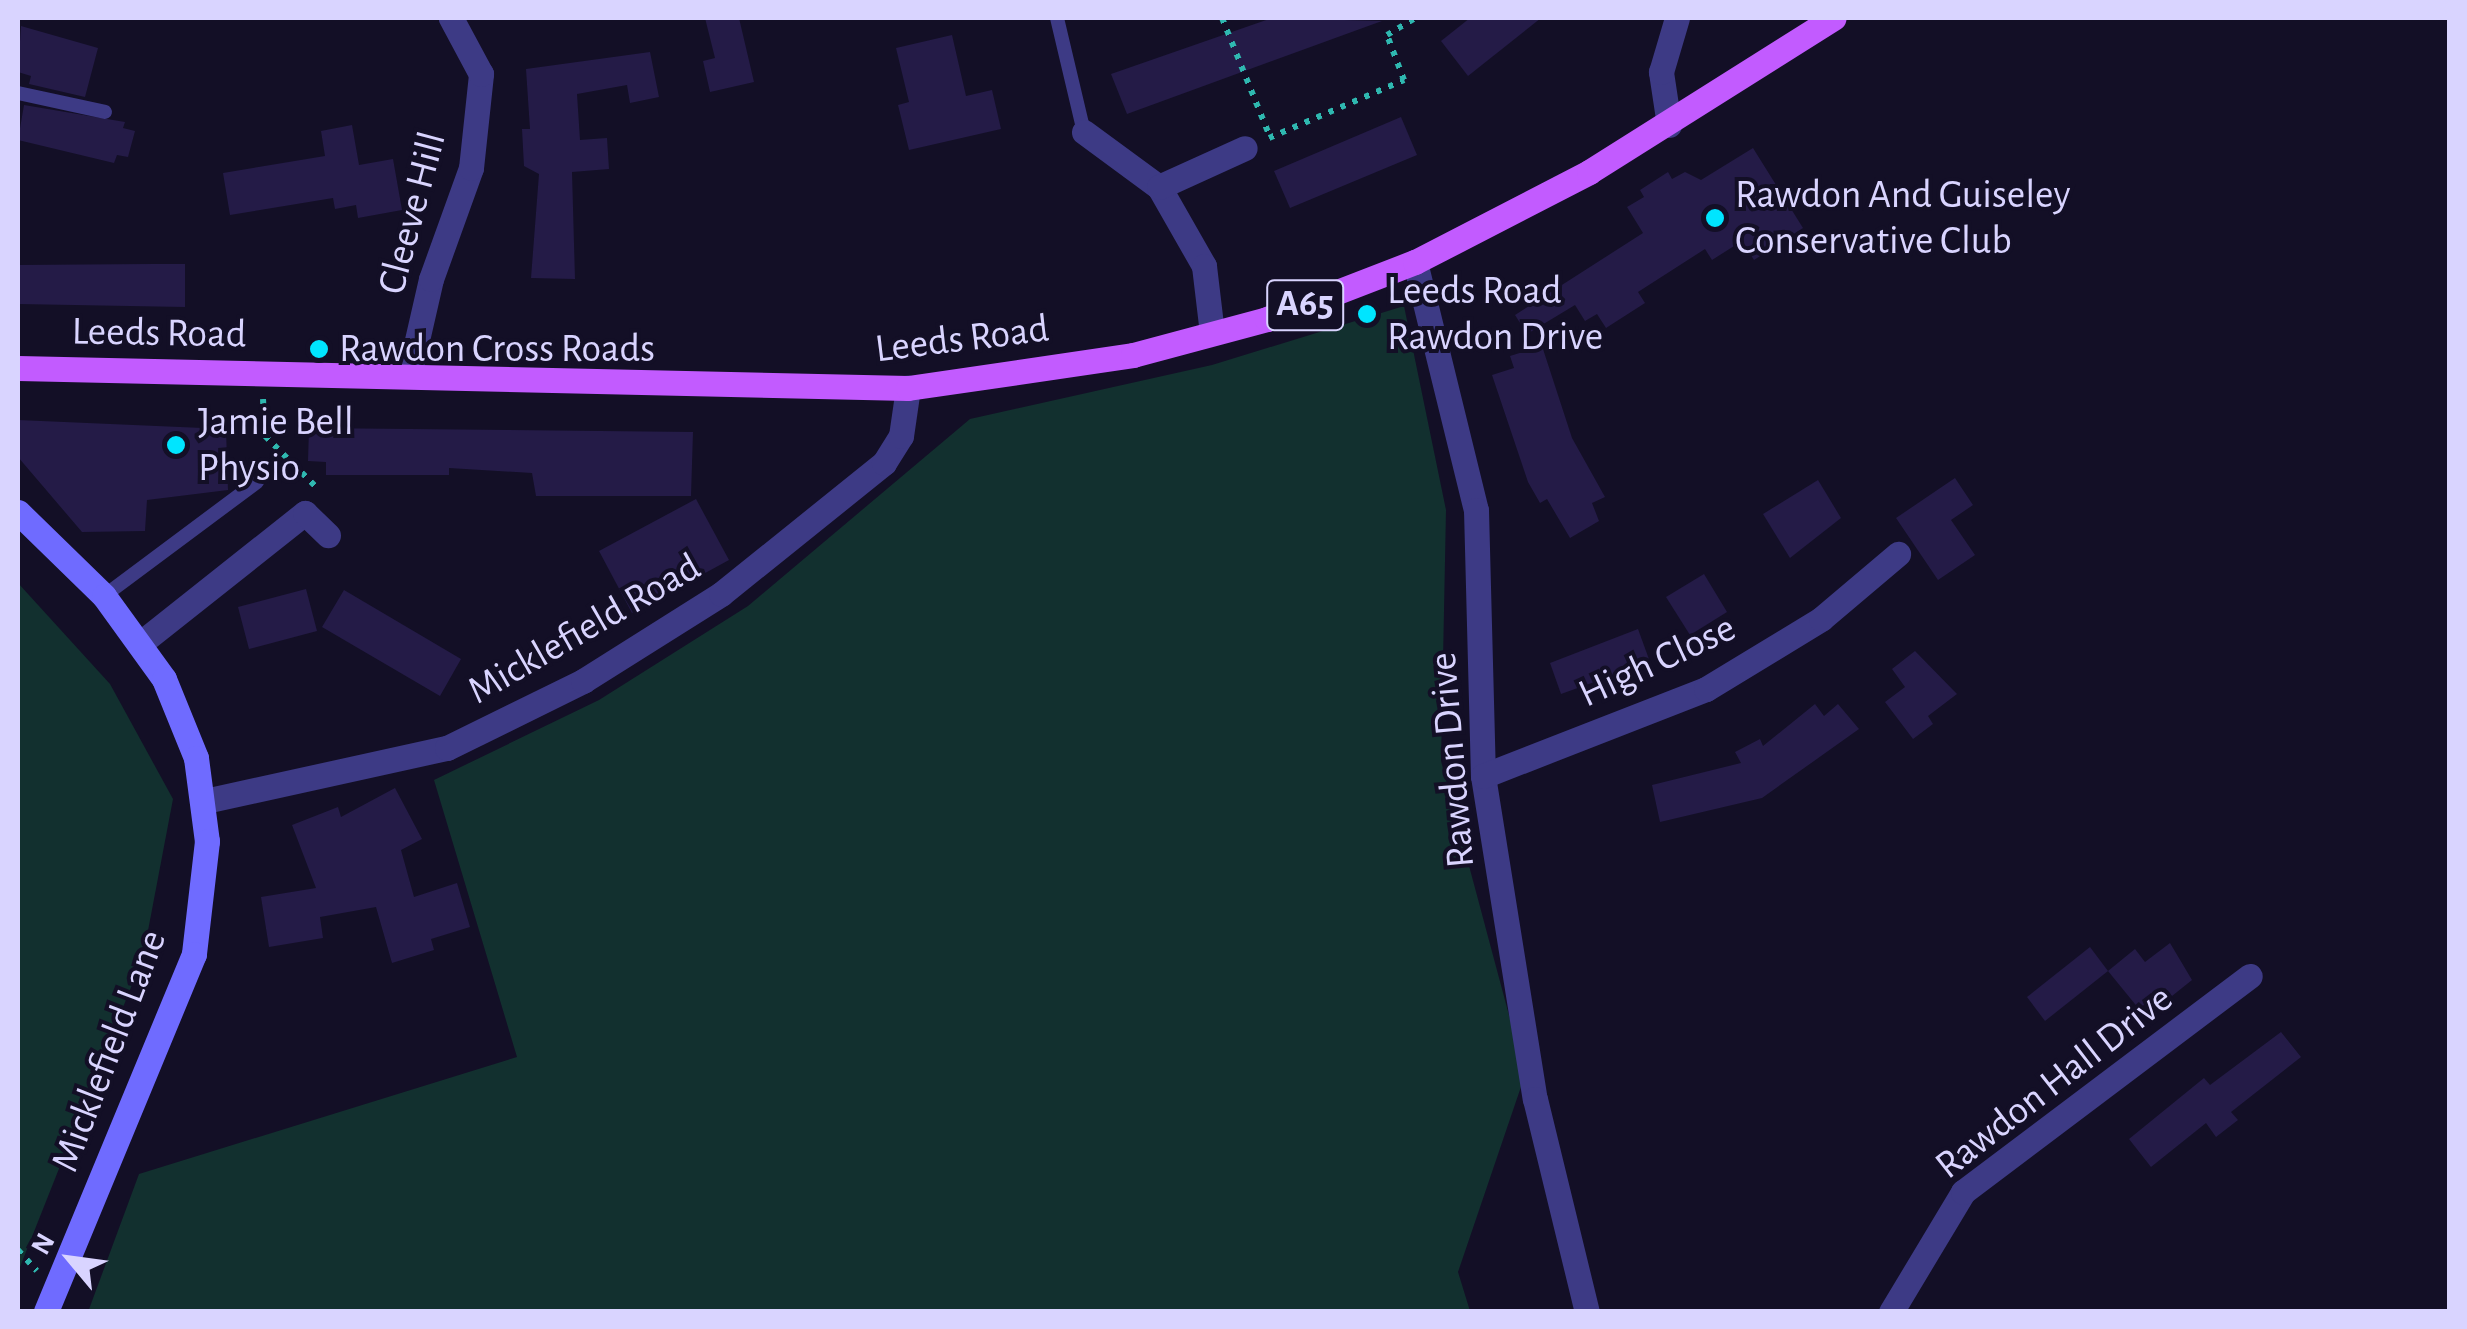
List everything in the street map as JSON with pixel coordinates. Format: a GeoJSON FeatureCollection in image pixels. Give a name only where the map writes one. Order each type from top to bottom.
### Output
{"type":"FeatureCollection","features":[{"type":"Feature","properties":{"kind":"main road","name":"Leeds Road"},"geometry":{"type":"LineString","coordinates":[[18,368],[908,388],[1134,354],[1212,333],[1415,262],[1669,125],[1834,18]]}},
{"type":"Feature","properties":{"kind":"main road","name":"Micklefield Lane"},"geometry":{"type":"LineString","coordinates":[[18,512],[104,596],[142,642],[183,717],[205,801],[207,840],[194,954],[46,1312]]}},
{"type":"Feature","properties":{"kind":"street","name":"Cleeve Hill"},"geometry":{"type":"LineString","coordinates":[[410,376],[432,278],[470,168],[481,74],[451,18]]}},
{"type":"Feature","properties":{"kind":"street"},"geometry":{"type":"LineString","coordinates":[[1669,125],[1661,72],[1677,18]]}},
{"type":"Feature","properties":{"kind":"street"},"geometry":{"type":"LineString","coordinates":[[1084,132],[1159,186],[1204,266],[1212,333]]}},
{"type":"Feature","properties":{"kind":"street"},"geometry":{"type":"LineString","coordinates":[[1159,186],[1244,148]]}},
{"type":"Feature","properties":{"kind":"street","name":"Rawdon Drive"},"geometry":{"type":"LineString","coordinates":[[1415,262],[1476,510],[1482,776],[1535,1098],[1587,1312]]}},
{"type":"Feature","properties":{"kind":"street","name":"Micklefield Road"},"geometry":{"type":"LineString","coordinates":[[205,801],[447,748],[599,672],[721,594],[884,464],[901,436],[908,388]]}},
{"type":"Feature","properties":{"kind":"street"},"geometry":{"type":"LineString","coordinates":[[142,642],[305,513],[328,535]]}},
{"type":"Feature","properties":{"kind":"street","name":"High Close"},"geometry":{"type":"LineString","coordinates":[[1482,776],[1706,690],[1821,618],[1898,554]]}},
{"type":"Feature","properties":{"kind":"street","name":"Rawdon Hall Drive"},"geometry":{"type":"LineString","coordinates":[[1890,1312],[1962,1192],[2250,976]]}},
{"type":"Feature","properties":{"kind":"lane"},"geometry":{"type":"LineString","coordinates":[[1057,18],[1084,132]]}},
{"type":"Feature","properties":{"kind":"lane"},"geometry":{"type":"LineString","coordinates":[[18,93],[105,112]]}},
{"type":"Feature","properties":{"kind":"lane"},"geometry":{"type":"LineString","coordinates":[[104,596],[257,482]]}},
{"type":"Feature","properties":{"kind":"path"},"geometry":{"type":"LineString","coordinates":[[1222,18],[1271,138]]}},
{"type":"Feature","properties":{"kind":"path"},"geometry":{"type":"LineString","coordinates":[[1244,148],[1404,80],[1388,35],[1415,18]]}},
{"type":"Feature","properties":{"kind":"path"},"geometry":{"type":"LineString","coordinates":[[262,373],[264,436],[322,487],[305,513]]}},
{"type":"Feature","properties":{"kind":"green space"},"geometry":{"type":"Polygon","coordinates":[[[1404,306],[1446,510],[1441,761],[1525,1075],[1458,1272],[1470,1311],[88,1312],[139,1174],[517,1057],[434,780],[599,700],[748,606],[970,419],[1212,365],[1404,306]]]}},
{"type":"Feature","properties":{"kind":"green space"},"geometry":{"type":"Polygon","coordinates":[[[18,583],[110,684],[173,799],[143,957],[18,1272],[18,583]]]}},
{"type":"Feature","properties":{"kind":"building"},"geometry":{"type":"Polygon","coordinates":[[[705,18],[739,18],[754,82],[710,92],[703,61],[715,58],[705,18]]]}},
{"type":"Feature","properties":{"kind":"building"},"geometry":{"type":"Polygon","coordinates":[[[1272,18],[1382,21],[1127,114],[1111,74],[1272,18]]]}},
{"type":"Feature","properties":{"kind":"building"},"geometry":{"type":"Polygon","coordinates":[[[1470,18],[1541,18],[1468,76],[1441,41],[1470,18]]]}},
{"type":"Feature","properties":{"kind":"building"},"geometry":{"type":"Polygon","coordinates":[[[21,26],[98,48],[85,97],[29,84],[31,76],[18,72],[21,26]]]}},
{"type":"Feature","properties":{"kind":"building"},"geometry":{"type":"Polygon","coordinates":[[[952,35],[966,96],[992,90],[1001,129],[909,150],[898,105],[909,102],[896,48],[952,35]]]}},
{"type":"Feature","properties":{"kind":"building"},"geometry":{"type":"Polygon","coordinates":[[[650,52],[659,97],[630,103],[627,85],[577,94],[580,140],[607,138],[609,169],[572,172],[575,279],[531,278],[539,174],[524,166],[522,129],[530,129],[526,69],[650,52]]]}},
{"type":"Feature","properties":{"kind":"building"},"geometry":{"type":"Polygon","coordinates":[[[24,105],[125,122],[123,128],[135,131],[128,157],[117,155],[114,163],[18,140],[24,105]]]}},
{"type":"Feature","properties":{"kind":"building"},"geometry":{"type":"Polygon","coordinates":[[[1401,117],[1417,155],[1290,208],[1274,171],[1401,117]]]}},
{"type":"Feature","properties":{"kind":"building"},"geometry":{"type":"Polygon","coordinates":[[[352,125],[359,165],[393,159],[402,210],[358,218],[356,205],[335,209],[333,198],[230,215],[223,173],[325,156],[321,131],[352,125]]]}},
{"type":"Feature","properties":{"kind":"building","name":"Rawdon And Guiseley Conservative Club"},"geometry":{"type":"Polygon","coordinates":[[[1753,148],[1803,228],[1754,260],[1742,241],[1712,260],[1705,249],[1638,292],[1645,303],[1606,328],[1597,314],[1585,321],[1575,305],[1527,334],[1515,315],[1643,233],[1627,207],[1644,197],[1640,190],[1668,172],[1672,179],[1685,172],[1701,180],[1753,148]]]}},
{"type":"Feature","properties":{"kind":"building"},"geometry":{"type":"Polygon","coordinates":[[[185,264],[185,307],[18,304],[18,265],[185,264]]]}},
{"type":"Feature","properties":{"kind":"building"},"geometry":{"type":"Polygon","coordinates":[[[1542,346],[1572,438],[1605,497],[1592,503],[1599,521],[1570,538],[1547,499],[1540,503],[1528,482],[1492,375],[1514,368],[1510,356],[1542,346]]]}},
{"type":"Feature","properties":{"kind":"building"},"geometry":{"type":"Polygon","coordinates":[[[18,420],[226,429],[228,490],[147,500],[145,531],[82,532],[18,457],[18,420]]]}},
{"type":"Feature","properties":{"kind":"building"},"geometry":{"type":"Polygon","coordinates":[[[309,428],[693,432],[691,496],[536,496],[532,473],[449,468],[449,475],[326,475],[326,462],[308,461],[309,428]]]}},
{"type":"Feature","properties":{"kind":"building"},"geometry":{"type":"Polygon","coordinates":[[[1955,478],[1973,505],[1951,520],[1975,555],[1938,580],[1896,518],[1955,478]]]}},
{"type":"Feature","properties":{"kind":"building"},"geometry":{"type":"Polygon","coordinates":[[[1818,480],[1841,518],[1790,558],[1763,514],[1818,480]]]}},
{"type":"Feature","properties":{"kind":"building"},"geometry":{"type":"Polygon","coordinates":[[[696,499],[729,560],[632,613],[599,551],[696,499]]]}},
{"type":"Feature","properties":{"kind":"building"},"geometry":{"type":"Polygon","coordinates":[[[1704,574],[1727,612],[1690,635],[1666,597],[1704,574]]]}},
{"type":"Feature","properties":{"kind":"building"},"geometry":{"type":"Polygon","coordinates":[[[306,589],[317,631],[249,649],[238,607],[306,589]]]}},
{"type":"Feature","properties":{"kind":"building"},"geometry":{"type":"Polygon","coordinates":[[[344,590],[461,659],[440,696],[322,627],[344,590]]]}},
{"type":"Feature","properties":{"kind":"building"},"geometry":{"type":"Polygon","coordinates":[[[1638,629],[1650,662],[1561,694],[1550,663],[1638,629]]]}},
{"type":"Feature","properties":{"kind":"building"},"geometry":{"type":"Polygon","coordinates":[[[1915,651],[1957,694],[1928,716],[1933,724],[1913,739],[1885,702],[1905,687],[1892,669],[1915,651]]]}},
{"type":"Feature","properties":{"kind":"building"},"geometry":{"type":"Polygon","coordinates":[[[1815,704],[1824,716],[1838,704],[1859,729],[1762,798],[1660,822],[1652,785],[1741,763],[1735,752],[1760,739],[1763,746],[1815,704]]]}},
{"type":"Feature","properties":{"kind":"building"},"geometry":{"type":"Polygon","coordinates":[[[395,788],[422,839],[401,850],[414,897],[457,883],[470,927],[431,939],[434,950],[392,963],[376,907],[320,917],[323,938],[269,947],[261,897],[316,888],[292,825],[338,807],[341,817],[395,788]]]}},
{"type":"Feature","properties":{"kind":"building"},"geometry":{"type":"Polygon","coordinates":[[[2170,943],[2192,980],[2172,996],[2165,988],[2139,1009],[2108,971],[2135,949],[2145,962],[2170,943]]]}},
{"type":"Feature","properties":{"kind":"building"},"geometry":{"type":"Polygon","coordinates":[[[2090,947],[2108,971],[2045,1021],[2027,997],[2090,947]]]}},
{"type":"Feature","properties":{"kind":"building"},"geometry":{"type":"Polygon","coordinates":[[[2281,1032],[2301,1057],[2231,1112],[2238,1120],[2216,1137],[2206,1123],[2151,1167],[2129,1139],[2204,1078],[2210,1085],[2281,1032]]]}},
{"type":"Feature","properties":{"kind":"place","name":"Rawdon And Guiseley Conservative Club"},"geometry":{"type":"Point","coordinates":[1715,218]}},
{"type":"Feature","properties":{"kind":"place","name":"Leeds Road Rawdon Drive"},"geometry":{"type":"Point","coordinates":[1367,314]}},
{"type":"Feature","properties":{"kind":"place","name":"Rawdon Cross Roads"},"geometry":{"type":"Point","coordinates":[319,349]}},
{"type":"Feature","properties":{"kind":"place","name":"Jamie Bell Physio"},"geometry":{"type":"Point","coordinates":[176,445]}}]}
